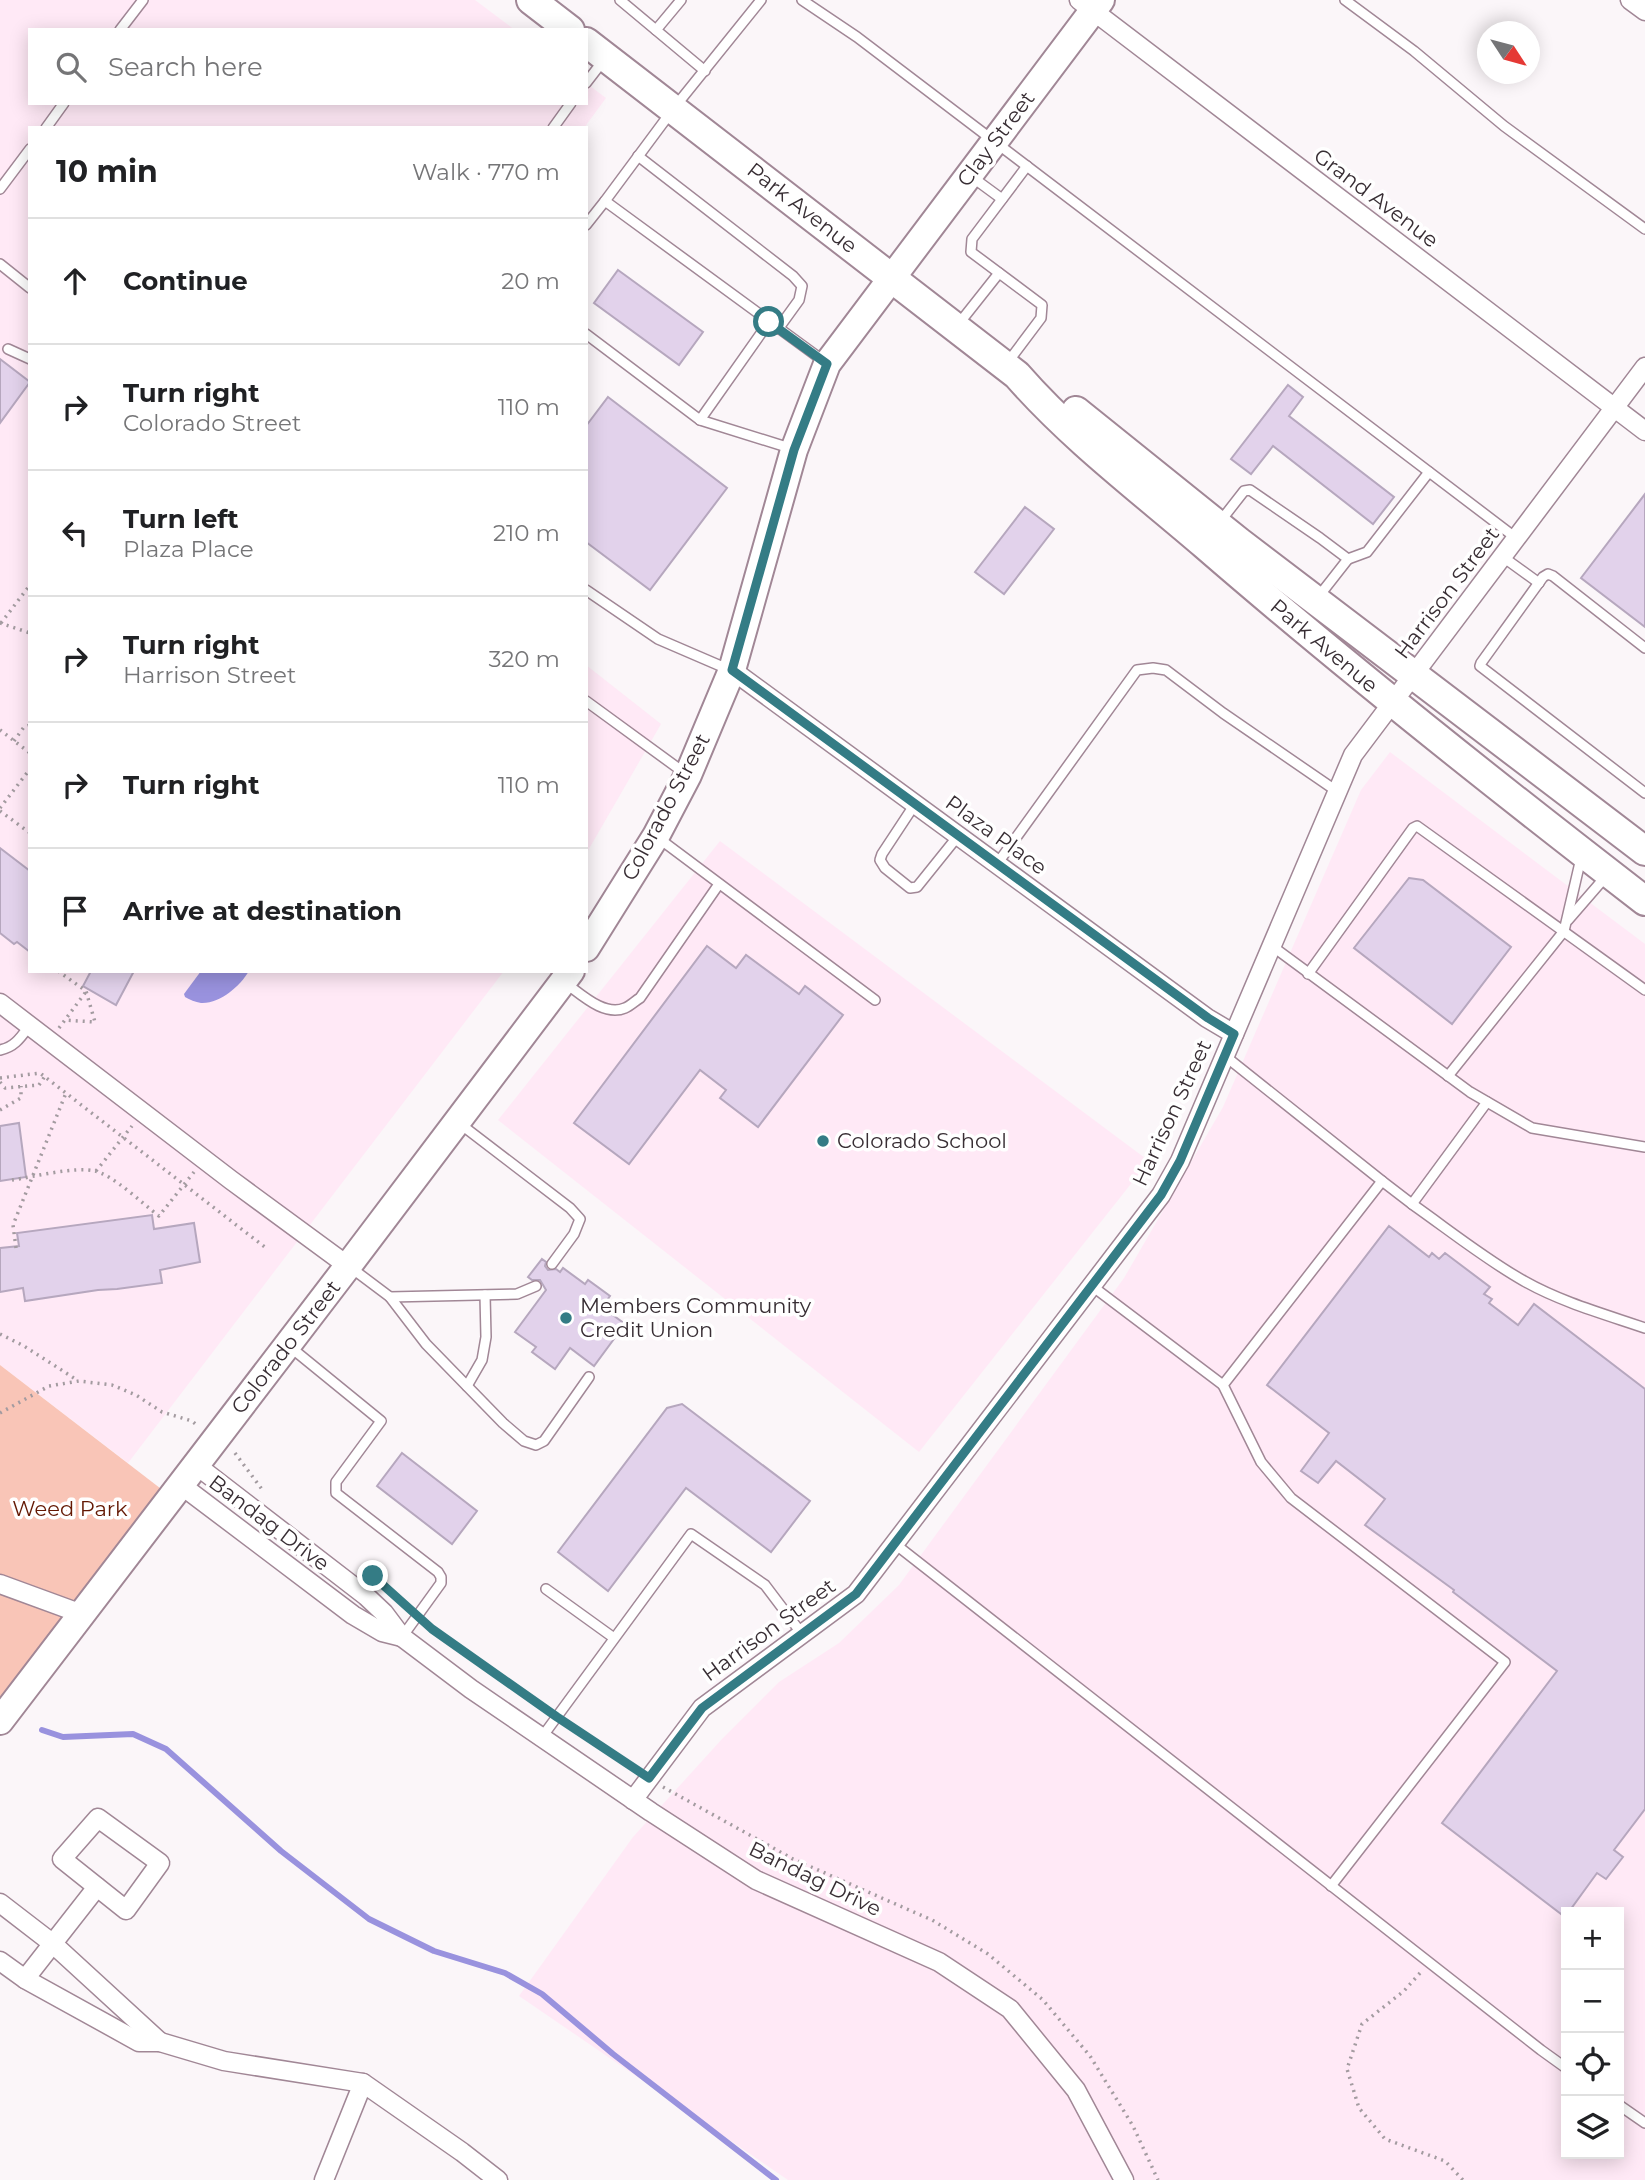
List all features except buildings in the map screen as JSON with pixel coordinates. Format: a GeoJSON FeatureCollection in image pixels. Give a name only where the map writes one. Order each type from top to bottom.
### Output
{"type":"FeatureCollection","features":[{"type":"Feature","properties":{"kind":"main road"},"geometry":{"type":"LineString","coordinates":[[531,0],[567,28]]}},
{"type":"Feature","properties":{"kind":"main road","name":"Park Avenue"},"geometry":{"type":"LineString","coordinates":[[596,49],[892,277],[1011,371],[1047,409],[1210,534],[1315,600],[1645,851]]}},
{"type":"Feature","properties":{"kind":"main road","name":"Park Avenue"},"geometry":{"type":"LineString","coordinates":[[1210,534],[1392,703],[1645,901]]}},
{"type":"Feature","properties":{"kind":"street"},"geometry":{"type":"LineString","coordinates":[[1630,0],[1645,11]]}},
{"type":"Feature","properties":{"kind":"street","name":"Clay Street"},"geometry":{"type":"LineString","coordinates":[[892,277],[994,141],[1091,4]]}},
{"type":"Feature","properties":{"kind":"street","name":"Grand Avenue"},"geometry":{"type":"LineString","coordinates":[[1091,4],[1645,431]]}},
{"type":"Feature","properties":{"kind":"street","name":"Colorado Street"},"geometry":{"type":"LineString","coordinates":[[588,945],[656,836],[688,775],[732,670],[794,450],[827,364],[892,277]]}},
{"type":"Feature","properties":{"kind":"street","name":"Harrison Street"},"geometry":{"type":"LineString","coordinates":[[633,1800],[702,1708],[856,1594],[1161,1195],[1180,1161],[1353,755],[1645,368]]}},
{"type":"Feature","properties":{"kind":"street","name":"Plaza Place"},"geometry":{"type":"LineString","coordinates":[[732,670],[1208,1018],[1234,1034]]}},
{"type":"Feature","properties":{"kind":"street","name":"Colorado Street"},"geometry":{"type":"LineString","coordinates":[[0,1721],[457,1122],[561,975]]}},
{"type":"Feature","properties":{"kind":"street"},"geometry":{"type":"LineString","coordinates":[[0,1003],[348,1266]]}},
{"type":"Feature","properties":{"kind":"street","name":"Bandag Drive"},"geometry":{"type":"LineString","coordinates":[[188,1475],[353,1615],[382,1632],[402,1637]]}},
{"type":"Feature","properties":{"kind":"street","name":"Bandag Drive"},"geometry":{"type":"LineString","coordinates":[[188,1475],[366,1596],[384,1613],[402,1637],[471,1689],[756,1880],[939,1962],[1010,2009],[1076,2090],[1124,2180]]}},
{"type":"Feature","properties":{"kind":"street"},"geometry":{"type":"LineString","coordinates":[[0,1584],[82,1614]]}},
{"type":"Feature","properties":{"kind":"street"},"geometry":{"type":"LineString","coordinates":[[98,1818],[160,1863],[126,1910],[97,1886],[62,1859],[98,1818]]}},
{"type":"Feature","properties":{"kind":"street"},"geometry":{"type":"LineString","coordinates":[[25,1979],[97,1886]]}},
{"type":"Feature","properties":{"kind":"street"},"geometry":{"type":"LineString","coordinates":[[0,1903],[52,1943],[160,2042]]}},
{"type":"Feature","properties":{"kind":"street"},"geometry":{"type":"LineString","coordinates":[[0,1961],[25,1979],[139,2042],[160,2042],[224,2061],[363,2083],[498,2180]]}},
{"type":"Feature","properties":{"kind":"street"},"geometry":{"type":"LineString","coordinates":[[324,2180],[363,2083]]}},
{"type":"Feature","properties":{"kind":"lane"},"geometry":{"type":"LineString","coordinates":[[122,28],[143,0]]}},
{"type":"Feature","properties":{"kind":"lane"},"geometry":{"type":"LineString","coordinates":[[620,0],[705,71]]}},
{"type":"Feature","properties":{"kind":"lane"},"geometry":{"type":"LineString","coordinates":[[656,30],[681,0]]}},
{"type":"Feature","properties":{"kind":"lane"},"geometry":{"type":"LineString","coordinates":[[588,222],[674,108],[761,0]]}},
{"type":"Feature","properties":{"kind":"lane"},"geometry":{"type":"LineString","coordinates":[[802,0],[857,37],[1516,538]]}},
{"type":"Feature","properties":{"kind":"lane"},"geometry":{"type":"LineString","coordinates":[[1345,0],[1414,51],[1504,126],[1645,229]]}},
{"type":"Feature","properties":{"kind":"lane"},"geometry":{"type":"LineString","coordinates":[[588,76],[596,49]]}},
{"type":"Feature","properties":{"kind":"lane"},"geometry":{"type":"LineString","coordinates":[[47,126],[63,105]]}},
{"type":"Feature","properties":{"kind":"lane"},"geometry":{"type":"LineString","coordinates":[[554,126],[570,105]]}},
{"type":"Feature","properties":{"kind":"lane"},"geometry":{"type":"LineString","coordinates":[[0,189],[28,152]]}},
{"type":"Feature","properties":{"kind":"lane"},"geometry":{"type":"LineString","coordinates":[[638,156],[802,285],[799,300],[779,329]]}},
{"type":"Feature","properties":{"kind":"lane"},"geometry":{"type":"LineString","coordinates":[[1011,371],[1041,318],[1042,305],[971,252],[972,239],[1027,166]]}},
{"type":"Feature","properties":{"kind":"lane"},"geometry":{"type":"LineString","coordinates":[[969,175],[1002,199]]}},
{"type":"Feature","properties":{"kind":"lane"},"geometry":{"type":"LineString","coordinates":[[605,201],[827,364]]}},
{"type":"Feature","properties":{"kind":"lane"},"geometry":{"type":"LineString","coordinates":[[0,264],[28,286]]}},
{"type":"Feature","properties":{"kind":"lane"},"geometry":{"type":"LineString","coordinates":[[956,328],[999,273]]}},
{"type":"Feature","properties":{"kind":"lane"},"geometry":{"type":"LineString","coordinates":[[699,420],[769,322]]}},
{"type":"Feature","properties":{"kind":"lane"},"geometry":{"type":"LineString","coordinates":[[588,336],[699,420],[794,450]]}},
{"type":"Feature","properties":{"kind":"lane"},"geometry":{"type":"LineString","coordinates":[[8,349],[28,358]]}},
{"type":"Feature","properties":{"kind":"lane"},"geometry":{"type":"LineString","coordinates":[[1315,600],[1348,559],[1367,552],[1429,472]]}},
{"type":"Feature","properties":{"kind":"lane"},"geometry":{"type":"LineString","coordinates":[[1210,534],[1244,491],[1250,490],[1348,559]]}},
{"type":"Feature","properties":{"kind":"lane"},"geometry":{"type":"LineString","coordinates":[[1503,557],[1539,583]]}},
{"type":"Feature","properties":{"kind":"lane"},"geometry":{"type":"LineString","coordinates":[[1645,648],[1548,574],[1480,666],[1645,793]]}},
{"type":"Feature","properties":{"kind":"lane"},"geometry":{"type":"LineString","coordinates":[[588,591],[658,639],[732,670]]}},
{"type":"Feature","properties":{"kind":"lane"},"geometry":{"type":"LineString","coordinates":[[997,864],[1137,670],[1166,670],[1338,792]]}},
{"type":"Feature","properties":{"kind":"lane"},"geometry":{"type":"LineString","coordinates":[[588,702],[688,775]]}},
{"type":"Feature","properties":{"kind":"lane"},"geometry":{"type":"LineString","coordinates":[[915,804],[880,860],[885,868],[910,888],[917,887],[958,836]]}},
{"type":"Feature","properties":{"kind":"lane"},"geometry":{"type":"LineString","coordinates":[[1308,974],[1416,826],[1565,926],[1645,990]]}},
{"type":"Feature","properties":{"kind":"lane"},"geometry":{"type":"LineString","coordinates":[[656,836],[875,1000]]}},
{"type":"Feature","properties":{"kind":"lane"},"geometry":{"type":"LineString","coordinates":[[1565,926],[1582,853]]}},
{"type":"Feature","properties":{"kind":"lane"},"geometry":{"type":"LineString","coordinates":[[1448,1076],[1609,873]]}},
{"type":"Feature","properties":{"kind":"lane"},"geometry":{"type":"LineString","coordinates":[[561,975],[601,1007],[614,1010],[625,1008],[640,998],[719,884]]}},
{"type":"Feature","properties":{"kind":"lane"},"geometry":{"type":"LineString","coordinates":[[1272,946],[1448,1076],[1532,1128],[1645,1147]]}},
{"type":"Feature","properties":{"kind":"lane"},"geometry":{"type":"LineString","coordinates":[[0,1050],[16,1043],[30,1025]]}},
{"type":"Feature","properties":{"kind":"lane"},"geometry":{"type":"LineString","coordinates":[[1225,1056],[1412,1204],[1525,1282],[1566,1301],[1645,1328]]}},
{"type":"Feature","properties":{"kind":"lane"},"geometry":{"type":"LineString","coordinates":[[1412,1204],[1487,1102]]}},
{"type":"Feature","properties":{"kind":"lane"},"geometry":{"type":"LineString","coordinates":[[457,1122],[570,1208],[580,1219],[574,1234],[552,1264]]}},
{"type":"Feature","properties":{"kind":"lane"},"geometry":{"type":"LineString","coordinates":[[1223,1385],[1382,1181]]}},
{"type":"Feature","properties":{"kind":"lane"},"geometry":{"type":"LineString","coordinates":[[348,1266],[390,1297],[426,1344],[524,1441],[536,1445],[544,1441],[589,1377]]}},
{"type":"Feature","properties":{"kind":"lane"},"geometry":{"type":"LineString","coordinates":[[390,1297],[517,1294],[536,1286]]}},
{"type":"Feature","properties":{"kind":"lane"},"geometry":{"type":"LineString","coordinates":[[1092,1286],[1223,1385],[1261,1462],[1291,1498],[1505,1662],[1331,1886]]}},
{"type":"Feature","properties":{"kind":"lane"},"geometry":{"type":"LineString","coordinates":[[467,1386],[482,1360],[486,1337],[485,1295]]}},
{"type":"Feature","properties":{"kind":"lane"},"geometry":{"type":"LineString","coordinates":[[288,1345],[381,1421],[336,1482],[336,1493],[438,1572],[441,1583],[402,1637]]}},
{"type":"Feature","properties":{"kind":"lane"},"geometry":{"type":"LineString","coordinates":[[542,1737],[691,1534],[765,1585],[802,1634]]}},
{"type":"Feature","properties":{"kind":"lane"},"geometry":{"type":"LineString","coordinates":[[895,1544],[1561,2064]]}},
{"type":"Feature","properties":{"kind":"lane"},"geometry":{"type":"LineString","coordinates":[[546,1589],[614,1638]]}},
{"type":"Feature","properties":{"kind":"lane"},"geometry":{"type":"LineString","coordinates":[[1624,2108],[1645,2123]]}},
{"type":"Feature","properties":{"kind":"path"},"geometry":{"type":"LineString","coordinates":[[28,588],[0,623],[28,632]]}},
{"type":"Feature","properties":{"kind":"path"},"geometry":{"type":"LineString","coordinates":[[14,741],[28,726]]}},
{"type":"Feature","properties":{"kind":"path"},"geometry":{"type":"LineString","coordinates":[[0,730],[28,752]]}},
{"type":"Feature","properties":{"kind":"path"},"geometry":{"type":"LineString","coordinates":[[28,772],[0,809],[28,831]]}},
{"type":"Feature","properties":{"kind":"path"},"geometry":{"type":"LineString","coordinates":[[61,973],[87,990],[94,1022],[64,1020]]}},
{"type":"Feature","properties":{"kind":"path"},"geometry":{"type":"LineString","coordinates":[[49,1041],[87,990]]}},
{"type":"Feature","properties":{"kind":"path"},"geometry":{"type":"LineString","coordinates":[[45,1076],[39,1084],[5,1088],[0,1080],[40,1073],[45,1076],[265,1248]]}},
{"type":"Feature","properties":{"kind":"path"},"geometry":{"type":"LineString","coordinates":[[0,1110],[21,1098],[21,1086]]}},
{"type":"Feature","properties":{"kind":"path"},"geometry":{"type":"LineString","coordinates":[[16,1248],[13,1225],[66,1093]]}},
{"type":"Feature","properties":{"kind":"path"},"geometry":{"type":"LineString","coordinates":[[96,1171],[142,1112]]}},
{"type":"Feature","properties":{"kind":"path"},"geometry":{"type":"LineString","coordinates":[[12,1181],[84,1169],[96,1171],[107,1175],[159,1216],[204,1159]]}},
{"type":"Feature","properties":{"kind":"path"},"geometry":{"type":"LineString","coordinates":[[0,1334],[79,1381]]}},
{"type":"Feature","properties":{"kind":"path"},"geometry":{"type":"LineString","coordinates":[[0,1413],[49,1386],[79,1381],[112,1385],[136,1395],[162,1412],[192,1422]]}},
{"type":"Feature","properties":{"kind":"path"},"geometry":{"type":"LineString","coordinates":[[233,1451],[267,1496]]}},
{"type":"Feature","properties":{"kind":"path"},"geometry":{"type":"LineString","coordinates":[[417,1615],[432,1629],[557,1717],[649,1778],[793,1859],[932,1920],[988,1954],[1043,2000],[1090,2056],[1133,2126],[1158,2180]]}},
{"type":"Feature","properties":{"kind":"path"},"geometry":{"type":"LineString","coordinates":[[1429,1963],[1404,1991],[1362,2024],[1347,2069],[1359,2108],[1385,2139],[1445,2161],[1463,2180]]}},
{"type":"Feature","properties":{"kind":"shaded area"},"geometry":{"type":"Polygon","coordinates":[[[0,0],[475,0],[512,28],[28,28],[28,105],[588,105],[588,84],[606,98],[585,126],[28,126],[28,973],[502,973],[128,1463],[0,1365],[0,0]]]}},
{"type":"Feature","properties":{"kind":"shaded area"},"geometry":{"type":"Polygon","coordinates":[[[588,667],[661,724],[588,851],[588,667]]]}},
{"type":"Feature","properties":{"kind":"shaded area"},"geometry":{"type":"Polygon","coordinates":[[[1390,752],[1645,944],[1645,2180],[788,2180],[519,1996],[633,1837],[722,1739],[779,1682],[839,1643],[899,1585],[1124,1278],[1223,1107],[1361,790],[1390,752]]]}},
{"type":"Feature","properties":{"kind":"shaded area","name":"Colorado School"},"geometry":{"type":"Polygon","coordinates":[[[720,841],[1149,1161],[919,1452],[498,1120],[720,841]]]}},
{"type":"Feature","properties":{"kind":"shaded area"},"geometry":{"type":"Polygon","coordinates":[[[200,973],[247,973],[229,993],[215,1001],[201,1003],[185,997],[184,994],[200,973]]]}},
{"type":"Feature","properties":{"kind":"green space","name":"Weed Park"},"geometry":{"type":"Polygon","coordinates":[[[0,1365],[169,1495],[0,1718],[0,1365]]]}},
{"type":"Feature","properties":{"kind":"waterway"},"geometry":{"type":"LineString","coordinates":[[42,1730],[63,1737],[133,1734],[166,1749],[281,1851],[369,1919],[434,1951],[505,1973],[542,1994],[613,2054],[776,2180]]}},
{"type":"Feature","properties":{"kind":"place","name":"Colorado School"},"geometry":{"type":"Point","coordinates":[823,1141]}},
{"type":"Feature","properties":{"kind":"place","name":"Members Community Credit Union"},"geometry":{"type":"Point","coordinates":[566,1318]}},
{"type":"Feature","properties":{"kind":"route"},"geometry":{"type":"LineString","coordinates":[[373,1576],[432,1629],[649,1778],[702,1708],[856,1594],[1161,1195],[1180,1161],[1234,1034],[1208,1018],[732,670],[794,450],[827,364],[769,322]]}}]}
